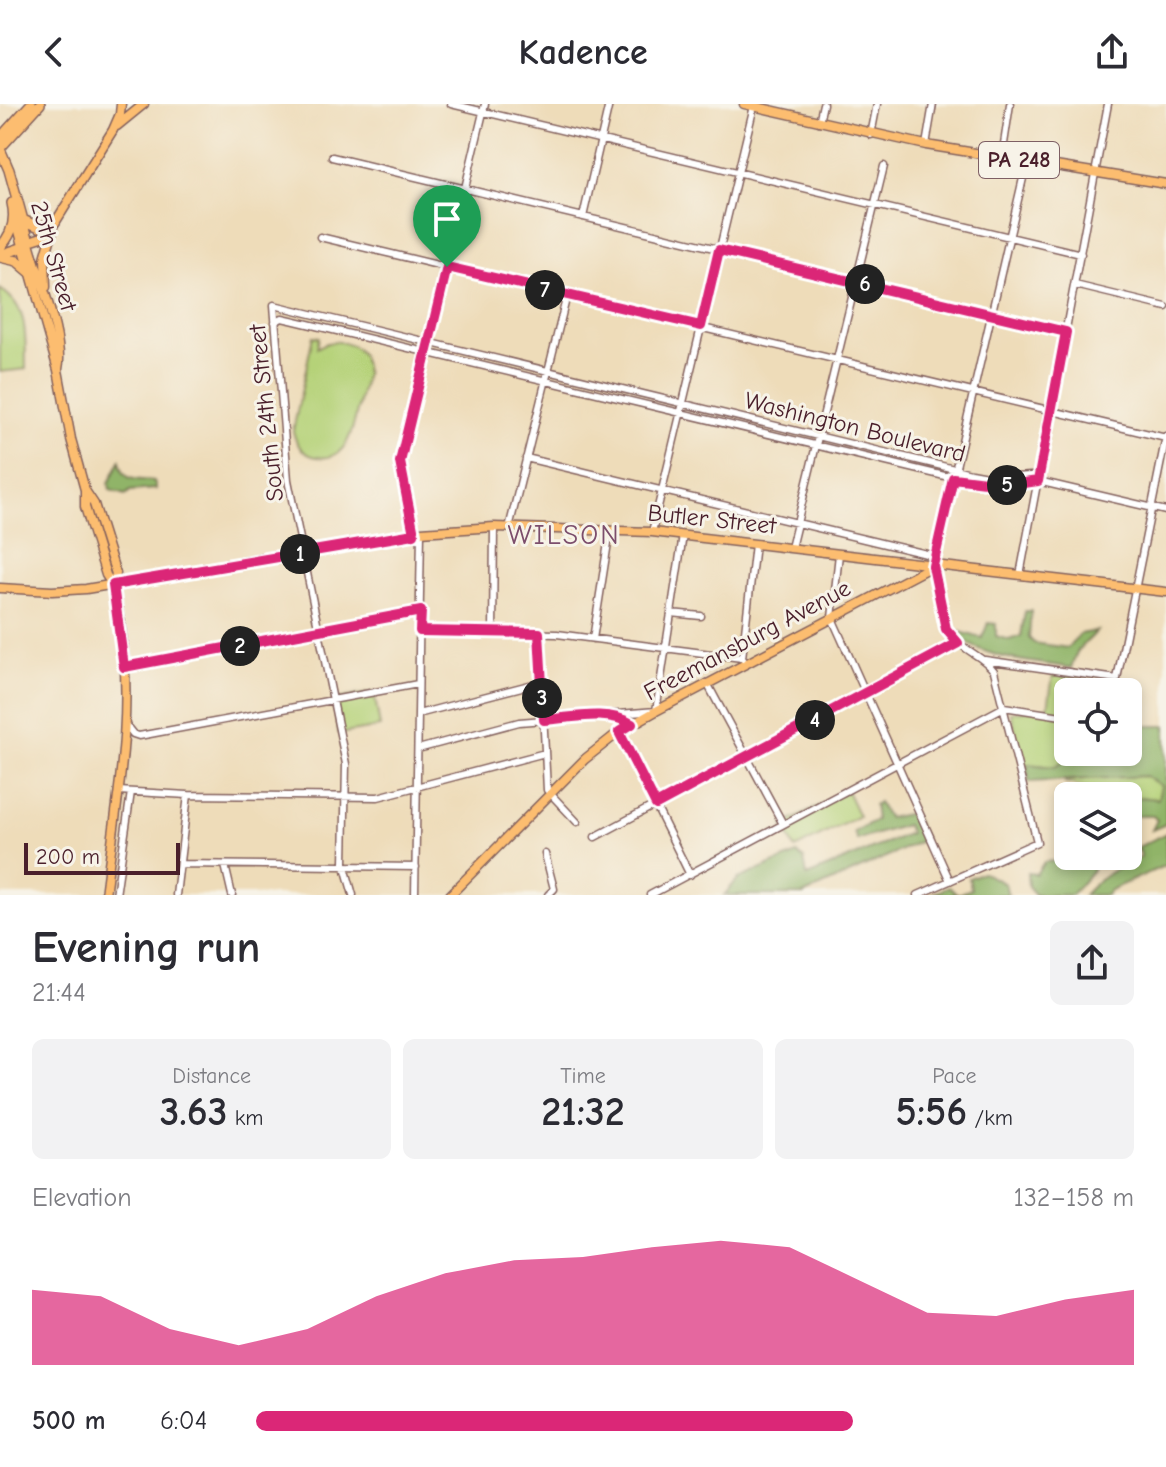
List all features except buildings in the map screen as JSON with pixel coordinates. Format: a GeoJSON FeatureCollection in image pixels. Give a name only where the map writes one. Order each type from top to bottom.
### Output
{"type":"FeatureCollection","features":[{"type":"Feature","properties":{"kind":"highway"},"geometry":{"type":"LineString","coordinates":[[2,144],[31,104]]}},
{"type":"Feature","properties":{"kind":"highway"},"geometry":{"type":"LineString","coordinates":[[2,144],[40,104]]}},
{"type":"Feature","properties":{"kind":"highway","name":"25th Street"},"geometry":{"type":"LineString","coordinates":[[2,144],[3,171],[14,212]]}},
{"type":"Feature","properties":{"kind":"highway","name":"25th Street"},"geometry":{"type":"LineString","coordinates":[[2,144],[23,220],[25,244]]}},
{"type":"Feature","properties":{"kind":"highway"},"geometry":{"type":"LineString","coordinates":[[0,252],[11,233],[14,212]]}},
{"type":"Feature","properties":{"kind":"highway"},"geometry":{"type":"LineString","coordinates":[[23,220],[39,227],[55,222]]}},
{"type":"Feature","properties":{"kind":"highway"},"geometry":{"type":"LineString","coordinates":[[0,252],[25,244]]}},
{"type":"Feature","properties":{"kind":"highway"},"geometry":{"type":"LineString","coordinates":[[0,252],[31,273]]}},
{"type":"Feature","properties":{"kind":"main road"},"geometry":{"type":"LineString","coordinates":[[25,244],[45,234],[55,222],[113,130],[121,104]]}},
{"type":"Feature","properties":{"kind":"main road"},"geometry":{"type":"LineString","coordinates":[[113,130],[144,104]]}},
{"type":"Feature","properties":{"kind":"main road","name":"PA 248"},"geometry":{"type":"LineString","coordinates":[[744,104],[871,135],[1166,184]]}},
{"type":"Feature","properties":{"kind":"main road","name":"25th Street"},"geometry":{"type":"LineString","coordinates":[[14,212],[47,300],[60,362],[58,370]]}},
{"type":"Feature","properties":{"kind":"main road"},"geometry":{"type":"LineString","coordinates":[[47,300],[45,258],[55,222]]}},
{"type":"Feature","properties":{"kind":"main road","name":"25th Street"},"geometry":{"type":"LineString","coordinates":[[25,244],[85,490],[94,504],[116,574],[113,585],[124,667],[125,724],[105,895]]}},
{"type":"Feature","properties":{"kind":"main road","name":"Butler Street"},"geometry":{"type":"LineString","coordinates":[[0,588],[64,591],[113,585],[417,533],[494,527],[652,532],[1166,592]]}},
{"type":"Feature","properties":{"kind":"main road","name":"Freemansburg Avenue"},"geometry":{"type":"LineString","coordinates":[[450,895],[585,759],[619,732],[744,660],[933,566]]}},
{"type":"Feature","properties":{"kind":"street"},"geometry":{"type":"LineString","coordinates":[[451,104],[484,108],[601,140],[1081,254]]}},
{"type":"Feature","properties":{"kind":"street"},"geometry":{"type":"LineString","coordinates":[[583,217],[609,104]]}},
{"type":"Feature","properties":{"kind":"street"},"geometry":{"type":"LineString","coordinates":[[819,122],[823,104]]}},
{"type":"Feature","properties":{"kind":"street"},"geometry":{"type":"LineString","coordinates":[[871,135],[877,104]]}},
{"type":"Feature","properties":{"kind":"street"},"geometry":{"type":"LineString","coordinates":[[926,145],[933,104]]}},
{"type":"Feature","properties":{"kind":"street"},"geometry":{"type":"LineString","coordinates":[[1002,157],[1010,104]]}},
{"type":"Feature","properties":{"kind":"street"},"geometry":{"type":"LineString","coordinates":[[1020,575],[1108,104]]}},
{"type":"Feature","properties":{"kind":"street"},"geometry":{"type":"LineString","coordinates":[[652,532],[754,106]]}},
{"type":"Feature","properties":{"kind":"street"},"geometry":{"type":"LineString","coordinates":[[415,895],[421,611],[417,533],[400,462],[484,108]]}},
{"type":"Feature","properties":{"kind":"street"},"geometry":{"type":"LineString","coordinates":[[332,157],[1066,332]]}},
{"type":"Feature","properties":{"kind":"street"},"geometry":{"type":"LineString","coordinates":[[918,895],[1037,842],[994,671],[958,643],[946,629],[933,566],[1027,161]]}},
{"type":"Feature","properties":{"kind":"street"},"geometry":{"type":"LineString","coordinates":[[791,548],[884,166]]}},
{"type":"Feature","properties":{"kind":"street"},"geometry":{"type":"LineString","coordinates":[[320,237],[1166,437],[1117,679],[982,659]]}},
{"type":"Feature","properties":{"kind":"street"},"geometry":{"type":"LineString","coordinates":[[1075,285],[1166,307]]}},
{"type":"Feature","properties":{"kind":"street"},"geometry":{"type":"LineString","coordinates":[[509,528],[567,295]]}},
{"type":"Feature","properties":{"kind":"street","name":"Washington Boulevard"},"geometry":{"type":"LineString","coordinates":[[274,305],[955,469],[998,478],[1031,476],[1038,481]]}},
{"type":"Feature","properties":{"kind":"street","name":"South 24th Street"},"geometry":{"type":"LineString","coordinates":[[274,305],[288,480],[346,764],[345,866],[353,895]]}},
{"type":"Feature","properties":{"kind":"street","name":"Washington Boulevard"},"geometry":{"type":"LineString","coordinates":[[275,322],[282,318],[953,478],[1010,485],[1038,481]]}},
{"type":"Feature","properties":{"kind":"street"},"geometry":{"type":"LineString","coordinates":[[526,458],[935,556]]}},
{"type":"Feature","properties":{"kind":"street"},"geometry":{"type":"LineString","coordinates":[[1038,481],[1166,511]]}},
{"type":"Feature","properties":{"kind":"street"},"geometry":{"type":"LineString","coordinates":[[493,633],[494,527]]}},
{"type":"Feature","properties":{"kind":"street"},"geometry":{"type":"LineString","coordinates":[[593,639],[610,530]]}},
{"type":"Feature","properties":{"kind":"street"},"geometry":{"type":"LineString","coordinates":[[418,749],[519,722],[656,711],[683,535]]}},
{"type":"Feature","properties":{"kind":"street"},"geometry":{"type":"LineString","coordinates":[[420,631],[539,633],[744,660],[755,544]]}},
{"type":"Feature","properties":{"kind":"street"},"geometry":{"type":"LineString","coordinates":[[839,554],[832,618],[950,881]]}},
{"type":"Feature","properties":{"kind":"street"},"geometry":{"type":"LineString","coordinates":[[124,667],[421,611]]}},
{"type":"Feature","properties":{"kind":"street"},"geometry":{"type":"LineString","coordinates":[[671,613],[701,616]]}},
{"type":"Feature","properties":{"kind":"street"},"geometry":{"type":"LineString","coordinates":[[539,633],[549,795],[577,822]]}},
{"type":"Feature","properties":{"kind":"street"},"geometry":{"type":"LineString","coordinates":[[595,837],[958,643]]}},
{"type":"Feature","properties":{"kind":"street"},"geometry":{"type":"LineString","coordinates":[[418,714],[541,682]]}},
{"type":"Feature","properties":{"kind":"street"},"geometry":{"type":"LineString","coordinates":[[707,683],[783,824]]}},
{"type":"Feature","properties":{"kind":"street"},"geometry":{"type":"LineString","coordinates":[[125,724],[139,736],[418,684]]}},
{"type":"Feature","properties":{"kind":"street"},"geometry":{"type":"LineString","coordinates":[[650,895],[1004,707],[1054,715]]}},
{"type":"Feature","properties":{"kind":"street"},"geometry":{"type":"LineString","coordinates":[[605,716],[632,724]]}},
{"type":"Feature","properties":{"kind":"street"},"geometry":{"type":"LineString","coordinates":[[619,732],[690,875]]}},
{"type":"Feature","properties":{"kind":"street"},"geometry":{"type":"LineString","coordinates":[[117,791],[188,795],[384,796],[545,753]]}},
{"type":"Feature","properties":{"kind":"street"},"geometry":{"type":"LineString","coordinates":[[116,895],[131,792]]}},
{"type":"Feature","properties":{"kind":"street"},"geometry":{"type":"LineString","coordinates":[[176,895],[188,795]]}},
{"type":"Feature","properties":{"kind":"street"},"geometry":{"type":"LineString","coordinates":[[545,854],[551,892]]}},
{"type":"Feature","properties":{"kind":"street"},"geometry":{"type":"LineString","coordinates":[[180,864],[416,867]]}},
{"type":"Feature","properties":{"kind":"street"},"geometry":{"type":"LineString","coordinates":[[225,865],[232,895]]}},
{"type":"Feature","properties":{"kind":"green space"},"geometry":{"type":"Polygon","coordinates":[[[0,289],[10,296],[21,314],[26,369],[0,372],[0,289]]]}},
{"type":"Feature","properties":{"kind":"green space"},"geometry":{"type":"Polygon","coordinates":[[[313,336],[319,337],[317,348],[332,342],[354,347],[365,367],[349,438],[344,447],[328,457],[312,456],[304,451],[293,431],[313,336]]]}},
{"type":"Feature","properties":{"kind":"green space"},"geometry":{"type":"Polygon","coordinates":[[[120,461],[124,473],[136,480],[154,481],[156,489],[130,491],[126,495],[110,490],[109,483],[120,461]]]}},
{"type":"Feature","properties":{"kind":"green space"},"geometry":{"type":"Polygon","coordinates":[[[1025,611],[1031,611],[1029,638],[1034,643],[1068,648],[1080,634],[1097,631],[1079,650],[1071,668],[998,656],[959,637],[960,632],[982,638],[988,623],[996,624],[996,636],[1009,640],[1021,636],[1025,611]]]}},
{"type":"Feature","properties":{"kind":"green space"},"geometry":{"type":"Polygon","coordinates":[[[1053,675],[1080,678],[1054,678],[1054,766],[1057,766],[1056,767],[1028,764],[1028,774],[1025,774],[1011,712],[1048,708],[1053,675]]]}},
{"type":"Feature","properties":{"kind":"green space"},"geometry":{"type":"Polygon","coordinates":[[[374,692],[380,727],[339,734],[332,700],[374,692]]]}},
{"type":"Feature","properties":{"kind":"green space"},"geometry":{"type":"Polygon","coordinates":[[[1142,725],[1166,726],[1166,824],[1152,830],[1157,820],[1153,816],[1142,816],[1142,797],[1158,799],[1161,786],[1146,776],[1029,782],[1027,764],[1055,767],[1142,766],[1142,725]]]}},
{"type":"Feature","properties":{"kind":"green space"},"geometry":{"type":"Polygon","coordinates":[[[1146,776],[1162,786],[1158,800],[1142,797],[1142,782],[1064,782],[1099,777],[1146,776]]]}},
{"type":"Feature","properties":{"kind":"green space"},"geometry":{"type":"Polygon","coordinates":[[[847,791],[859,816],[795,849],[783,825],[847,791]]]}},
{"type":"Feature","properties":{"kind":"green space"},"geometry":{"type":"Polygon","coordinates":[[[878,802],[888,818],[912,813],[925,839],[803,895],[724,895],[738,879],[797,854],[804,859],[807,876],[910,833],[906,825],[857,840],[854,832],[876,820],[874,805],[878,802]]]}},
{"type":"Feature","properties":{"kind":"green space"},"geometry":{"type":"Polygon","coordinates":[[[1166,833],[1166,865],[1110,890],[1106,895],[1084,895],[1115,870],[1142,870],[1142,845],[1166,833]]]}},
{"type":"Feature","properties":{"kind":"green space"},"geometry":{"type":"Polygon","coordinates":[[[1054,861],[1054,870],[1093,870],[1071,895],[1035,895],[1028,886],[1027,873],[1036,874],[1044,862],[1054,861]]]}},
{"type":"Feature","properties":{"kind":"green space"},"geometry":{"type":"Polygon","coordinates":[[[982,872],[1005,884],[1008,895],[930,895],[949,887],[958,894],[971,889],[969,878],[982,872]]]}},
{"type":"Feature","properties":{"kind":"district","name":"WILSON"},"geometry":{"type":"Point","coordinates":[564,535]}},
{"type":"Feature","properties":{"kind":"route"},"geometry":{"type":"LineString","coordinates":[[719,250],[1066,332],[1038,481],[1028,485],[1010,485],[953,478],[933,566],[946,629],[958,643],[656,805],[619,732],[632,724],[605,716],[544,720],[539,633],[420,631],[421,611],[124,667],[113,585],[414,534],[400,462],[447,267],[701,326],[719,250]]}}]}
